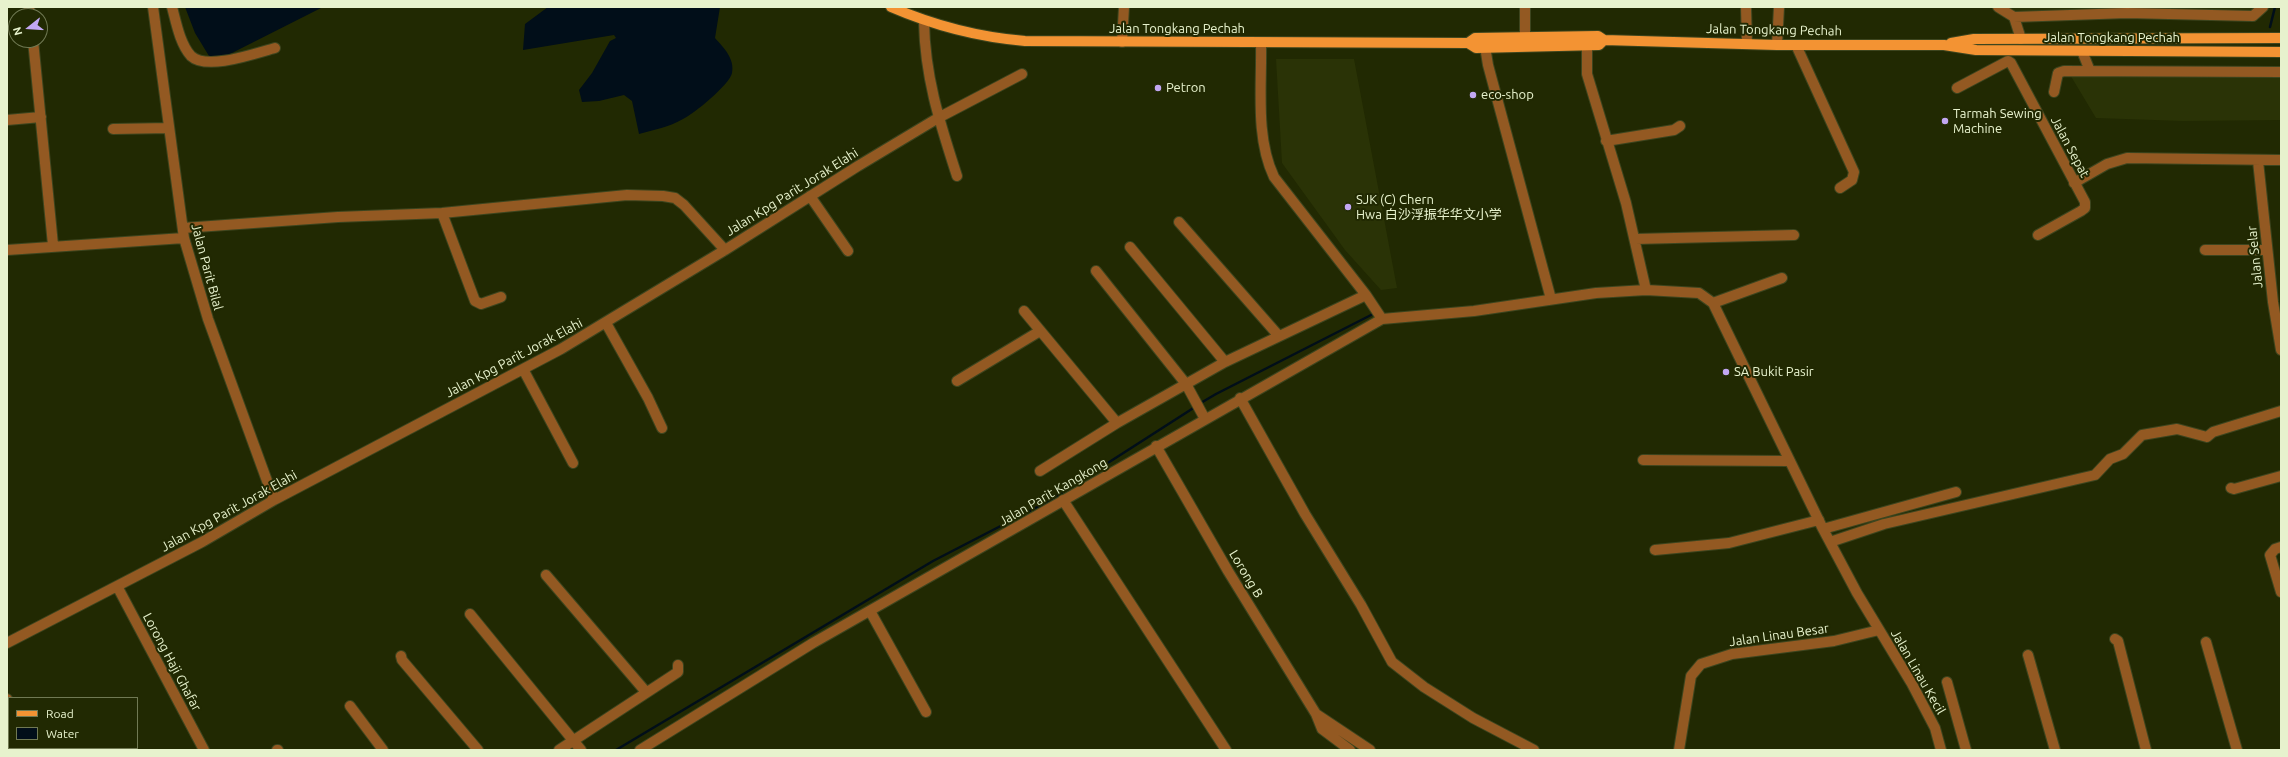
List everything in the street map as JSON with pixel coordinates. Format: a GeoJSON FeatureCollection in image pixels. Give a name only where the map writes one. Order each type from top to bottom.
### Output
{"type":"FeatureCollection","features":[{"type":"Feature","properties":{"kind":"main road","name":"Jalan Tongkang Pechah"},"geometry":{"type":"LineString","coordinates":[[891,7],[924,22],[984,37],[1008,40],[1261,43],[1468,43],[1475,38],[1484,43],[1587,41]]}},
{"type":"Feature","properties":{"kind":"main road"},"geometry":{"type":"LineString","coordinates":[[2269,38],[2281,32]]}},
{"type":"Feature","properties":{"kind":"main road","name":"Jalan Tongkang Pechah"},"geometry":{"type":"LineString","coordinates":[[1484,43],[1525,37],[1587,41],[1599,45],[1604,40],[1777,45],[1944,45],[1976,50],[2281,52]]}},
{"type":"Feature","properties":{"kind":"main road","name":"Jalan Tongkang Pechah"},"geometry":{"type":"LineString","coordinates":[[1944,45],[1974,39],[2281,38]]}},
{"type":"Feature","properties":{"kind":"street","name":"Jalan Parit Bilal"},"geometry":{"type":"LineString","coordinates":[[152,7],[183,233],[208,319],[274,500]]}},
{"type":"Feature","properties":{"kind":"street"},"geometry":{"type":"LineString","coordinates":[[172,7],[180,34],[191,55],[200,62],[216,62],[275,48]]}},
{"type":"Feature","properties":{"kind":"street"},"geometry":{"type":"LineString","coordinates":[[1122,42],[1124,7]]}},
{"type":"Feature","properties":{"kind":"street"},"geometry":{"type":"LineString","coordinates":[[1525,7],[1525,37]]}},
{"type":"Feature","properties":{"kind":"street"},"geometry":{"type":"LineString","coordinates":[[1746,7],[1747,43]]}},
{"type":"Feature","properties":{"kind":"street"},"geometry":{"type":"LineString","coordinates":[[1777,45],[1779,7]]}},
{"type":"Feature","properties":{"kind":"street"},"geometry":{"type":"LineString","coordinates":[[1998,7],[2014,17],[2127,13],[2253,16],[2263,7]]}},
{"type":"Feature","properties":{"kind":"street"},"geometry":{"type":"LineString","coordinates":[[2014,17],[2021,39]]}},
{"type":"Feature","properties":{"kind":"street"},"geometry":{"type":"LineString","coordinates":[[924,22],[925,53],[938,118],[957,176]]}},
{"type":"Feature","properties":{"kind":"street"},"geometry":{"type":"LineString","coordinates":[[1587,41],[1587,74],[1635,240],[1646,290]]}},
{"type":"Feature","properties":{"kind":"street"},"geometry":{"type":"LineString","coordinates":[[1261,43],[1262,133],[1268,164],[1274,177],[1366,295],[1382,319],[1474,311],[1596,292],[1646,290],[1699,293],[1713,304],[1782,278]]}},
{"type":"Feature","properties":{"kind":"street"},"geometry":{"type":"LineString","coordinates":[[1484,43],[1551,299]]}},
{"type":"Feature","properties":{"kind":"street"},"geometry":{"type":"LineString","coordinates":[[1796,45],[1854,172],[1852,180],[1840,188]]}},
{"type":"Feature","properties":{"kind":"street"},"geometry":{"type":"LineString","coordinates":[[34,48],[53,245]]}},
{"type":"Feature","properties":{"kind":"street"},"geometry":{"type":"LineString","coordinates":[[1957,88],[2008,61],[2015,50]]}},
{"type":"Feature","properties":{"kind":"street"},"geometry":{"type":"LineString","coordinates":[[2082,51],[2090,71]]}},
{"type":"Feature","properties":{"kind":"street","name":"Jalan Sepat"},"geometry":{"type":"LineString","coordinates":[[2008,61],[2011,63],[2085,202],[2085,208],[2038,235]]}},
{"type":"Feature","properties":{"kind":"street"},"geometry":{"type":"LineString","coordinates":[[2054,92],[2059,72],[2281,72]]}},
{"type":"Feature","properties":{"kind":"street","name":"Jalan Kpg Parit Jorak Elahi"},"geometry":{"type":"LineString","coordinates":[[7,643],[120,591],[274,500],[525,374],[609,327],[810,196],[938,118],[1022,74]]}},
{"type":"Feature","properties":{"kind":"street"},"geometry":{"type":"LineString","coordinates":[[7,120],[41,117]]}},
{"type":"Feature","properties":{"kind":"street"},"geometry":{"type":"LineString","coordinates":[[1606,142],[1674,130],[1680,126]]}},
{"type":"Feature","properties":{"kind":"street"},"geometry":{"type":"LineString","coordinates":[[112,130],[169,128]]}},
{"type":"Feature","properties":{"kind":"street"},"geometry":{"type":"LineString","coordinates":[[2074,183],[2107,164],[2127,158],[2258,161],[2281,160]]}},
{"type":"Feature","properties":{"kind":"street","name":"Jalan Selar"},"geometry":{"type":"LineString","coordinates":[[2258,161],[2281,350]]}},
{"type":"Feature","properties":{"kind":"street"},"geometry":{"type":"LineString","coordinates":[[7,250],[338,217],[442,213],[627,195],[663,196],[675,198],[684,205],[725,250]]}},
{"type":"Feature","properties":{"kind":"street"},"geometry":{"type":"LineString","coordinates":[[810,196],[848,251]]}},
{"type":"Feature","properties":{"kind":"street"},"geometry":{"type":"LineString","coordinates":[[442,213],[475,301],[481,304],[501,297]]}},
{"type":"Feature","properties":{"kind":"street"},"geometry":{"type":"LineString","coordinates":[[1179,222],[1278,336]]}},
{"type":"Feature","properties":{"kind":"street"},"geometry":{"type":"LineString","coordinates":[[1635,240],[1794,234]]}},
{"type":"Feature","properties":{"kind":"street"},"geometry":{"type":"LineString","coordinates":[[1130,247],[1225,362]]}},
{"type":"Feature","properties":{"kind":"street"},"geometry":{"type":"LineString","coordinates":[[2205,250],[2268,250]]}},
{"type":"Feature","properties":{"kind":"street"},"geometry":{"type":"LineString","coordinates":[[1096,271],[1186,384],[1203,415]]}},
{"type":"Feature","properties":{"kind":"street"},"geometry":{"type":"LineString","coordinates":[[1040,471],[1117,423],[1225,362],[1366,295]]}},
{"type":"Feature","properties":{"kind":"street","name":"Jalan Linau Kecil"},"geometry":{"type":"LineString","coordinates":[[1713,304],[1788,461],[1830,542],[1879,630],[1912,684],[1935,728],[1941,750]]}},
{"type":"Feature","properties":{"kind":"street"},"geometry":{"type":"LineString","coordinates":[[1024,311],[1117,423]]}},
{"type":"Feature","properties":{"kind":"street","name":"Jalan Parit Kangkong"},"geometry":{"type":"LineString","coordinates":[[640,750],[738,688],[1156,446],[1203,415],[1240,398],[1382,319]]}},
{"type":"Feature","properties":{"kind":"street"},"geometry":{"type":"LineString","coordinates":[[609,327],[648,398],[662,428]]}},
{"type":"Feature","properties":{"kind":"street"},"geometry":{"type":"LineString","coordinates":[[957,381],[1040,331]]}},
{"type":"Feature","properties":{"kind":"street"},"geometry":{"type":"LineString","coordinates":[[525,374],[573,463]]}},
{"type":"Feature","properties":{"kind":"street"},"geometry":{"type":"LineString","coordinates":[[1240,398],[1305,514],[1361,605],[1392,662],[1424,687],[1473,718],[1534,750]]}},
{"type":"Feature","properties":{"kind":"street"},"geometry":{"type":"LineString","coordinates":[[1830,542],[1884,524],[2095,475],[2110,459],[2123,454],[2142,435],[2177,429],[2204,437],[2209,437],[2213,432],[2281,411]]}},
{"type":"Feature","properties":{"kind":"street","name":"Lorong B"},"geometry":{"type":"LineString","coordinates":[[1156,446],[1232,577],[1316,714],[1349,745]]}},
{"type":"Feature","properties":{"kind":"street"},"geometry":{"type":"LineString","coordinates":[[1643,460],[1788,461]]}},
{"type":"Feature","properties":{"kind":"street"},"geometry":{"type":"LineString","coordinates":[[2230,488],[2234,489],[2281,476]]}},
{"type":"Feature","properties":{"kind":"street"},"geometry":{"type":"LineString","coordinates":[[1656,550],[1729,543],[1821,525],[1956,492]]}},
{"type":"Feature","properties":{"kind":"street"},"geometry":{"type":"LineString","coordinates":[[1063,500],[1226,750]]}},
{"type":"Feature","properties":{"kind":"street"},"geometry":{"type":"LineString","coordinates":[[2281,548],[2275,549],[2270,555],[2281,592]]}},
{"type":"Feature","properties":{"kind":"street"},"geometry":{"type":"LineString","coordinates":[[546,575],[646,692]]}},
{"type":"Feature","properties":{"kind":"street","name":"Lorong Haji Ghafar"},"geometry":{"type":"LineString","coordinates":[[120,591],[204,750]]}},
{"type":"Feature","properties":{"kind":"street"},"geometry":{"type":"LineString","coordinates":[[870,611],[926,712]]}},
{"type":"Feature","properties":{"kind":"street"},"geometry":{"type":"LineString","coordinates":[[470,614],[581,750]]}},
{"type":"Feature","properties":{"kind":"street","name":"Jalan Linau Besar"},"geometry":{"type":"LineString","coordinates":[[1679,750],[1691,676],[1701,664],[1732,654],[1834,641],[1879,630]]}},
{"type":"Feature","properties":{"kind":"street"},"geometry":{"type":"LineString","coordinates":[[2115,639],[2118,642],[2146,750]]}},
{"type":"Feature","properties":{"kind":"street"},"geometry":{"type":"LineString","coordinates":[[2206,642],[2237,750]]}},
{"type":"Feature","properties":{"kind":"street"},"geometry":{"type":"LineString","coordinates":[[2028,655],[2054,750]]}},
{"type":"Feature","properties":{"kind":"street"},"geometry":{"type":"LineString","coordinates":[[401,656],[402,660],[478,750]]}},
{"type":"Feature","properties":{"kind":"street"},"geometry":{"type":"LineString","coordinates":[[559,750],[678,672],[678,665]]}},
{"type":"Feature","properties":{"kind":"street"},"geometry":{"type":"LineString","coordinates":[[1947,682],[1966,750]]}},
{"type":"Feature","properties":{"kind":"street"},"geometry":{"type":"LineString","coordinates":[[350,706],[383,750]]}},
{"type":"Feature","properties":{"kind":"street"},"geometry":{"type":"LineString","coordinates":[[1349,745],[1370,750]]}},
{"type":"Feature","properties":{"kind":"shaded area"},"geometry":{"type":"Polygon","coordinates":[[[2004,7],[2266,7],[2262,15],[2255,19],[2127,16],[2031,19],[2004,7]]]}},
{"type":"Feature","properties":{"kind":"shaded area","name":"SJK (C) Chern Hwa 白沙浮振华华文小学"},"geometry":{"type":"Polygon","coordinates":[[[1276,59],[1354,59],[1397,288],[1381,290],[1345,250],[1282,163],[1276,59]]]}},
{"type":"Feature","properties":{"kind":"shaded area"},"geometry":{"type":"Polygon","coordinates":[[[2066,68],[2281,68],[2281,120],[2183,121],[2096,118],[2066,68]]]}},
{"type":"Feature","properties":{"kind":"water"},"geometry":{"type":"Polygon","coordinates":[[[185,7],[323,7],[226,56],[209,56],[195,33],[185,7]]]}},
{"type":"Feature","properties":{"kind":"water"},"geometry":{"type":"Polygon","coordinates":[[[548,7],[720,7],[715,38],[730,58],[732,63],[732,73],[730,78],[719,91],[688,116],[678,122],[639,134],[632,101],[624,95],[599,101],[582,102],[579,90],[592,73],[610,41],[616,38],[614,35],[523,50],[525,24],[548,7]]]}},
{"type":"Feature","properties":{"kind":"waterway"},"geometry":{"type":"LineString","coordinates":[[2270,27],[2275,7]]}},
{"type":"Feature","properties":{"kind":"waterway"},"geometry":{"type":"LineString","coordinates":[[1199,404],[1373,314]]}},
{"type":"Feature","properties":{"kind":"waterway"},"geometry":{"type":"LineString","coordinates":[[616,750],[933,561],[1047,502],[1195,407]]}},
{"type":"Feature","properties":{"kind":"place","name":"Petron"},"geometry":{"type":"Point","coordinates":[1158,88]}},
{"type":"Feature","properties":{"kind":"place","name":"eco-shop"},"geometry":{"type":"Point","coordinates":[1473,95]}},
{"type":"Feature","properties":{"kind":"place","name":"Tarmah Sewing Machine"},"geometry":{"type":"Point","coordinates":[1945,121]}},
{"type":"Feature","properties":{"kind":"place","name":"SJK (C) Chern Hwa 白沙浮振华华文小学"},"geometry":{"type":"Point","coordinates":[1348,207]}},
{"type":"Feature","properties":{"kind":"place","name":"SA Bukit Pasir"},"geometry":{"type":"Point","coordinates":[1726,372]}}]}
